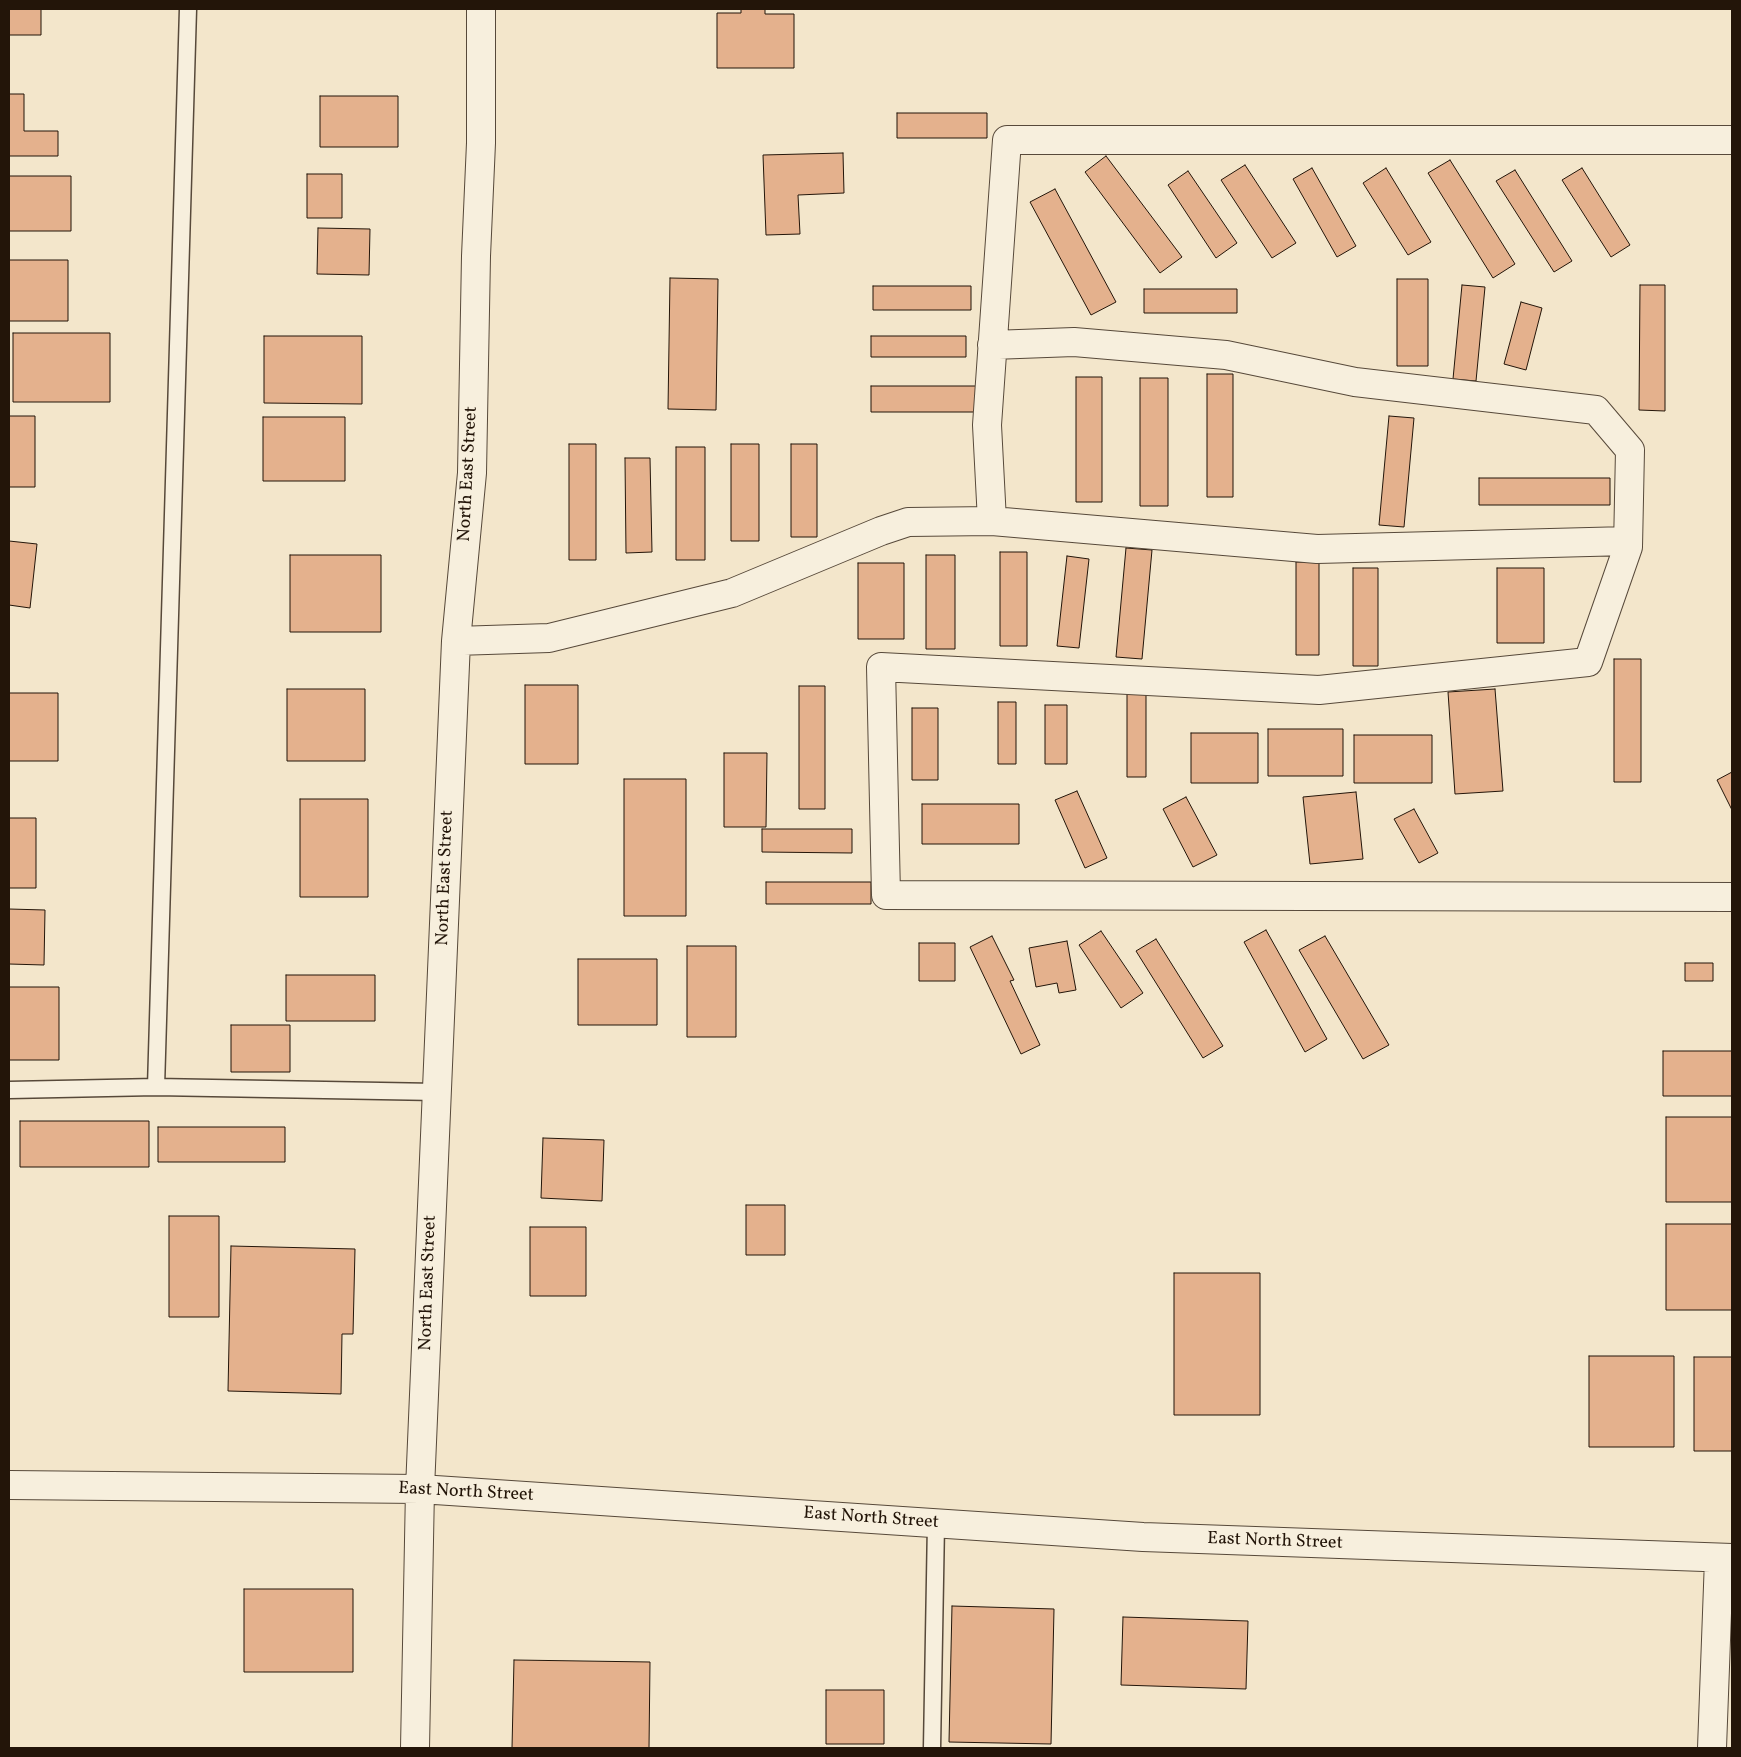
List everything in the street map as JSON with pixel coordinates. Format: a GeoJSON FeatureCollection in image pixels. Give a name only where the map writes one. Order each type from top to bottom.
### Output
{"type":"FeatureCollection","features":[{"type":"Feature","properties":{"kind":"street","name":"North East Street"},"geometry":{"type":"LineString","coordinates":[[415,1748],[420,1489],[456,641],[472,473],[476,256],[481,144],[482,9]]}},
{"type":"Feature","properties":{"kind":"street"},"geometry":{"type":"LineString","coordinates":[[992,521],[987,425],[1007,140],[1732,140]]}},
{"type":"Feature","properties":{"kind":"street"},"geometry":{"type":"LineString","coordinates":[[992,344],[1074,342],[1226,355],[1355,382],[1596,410],[1630,450],[1628,547],[1588,662],[1319,690],[881,667],[886,895],[1732,897]]}},
{"type":"Feature","properties":{"kind":"street"},"geometry":{"type":"LineString","coordinates":[[456,641],[549,638],[732,593],[881,531],[908,522],[992,521],[1317,549],[1628,541]]}},
{"type":"Feature","properties":{"kind":"street","name":"East North Street"},"geometry":{"type":"LineString","coordinates":[[9,1485],[420,1489],[1143,1537],[1726,1558]]}},
{"type":"Feature","properties":{"kind":"street"},"geometry":{"type":"LineString","coordinates":[[1712,1748],[1726,1558]]}},
{"type":"Feature","properties":{"kind":"lane"},"geometry":{"type":"LineString","coordinates":[[156,1087],[188,9]]}},
{"type":"Feature","properties":{"kind":"lane"},"geometry":{"type":"LineString","coordinates":[[9,1090],[156,1087],[437,1092]]}},
{"type":"Feature","properties":{"kind":"lane"},"geometry":{"type":"LineString","coordinates":[[932,1748],[936,1523]]}},
{"type":"Feature","properties":{"kind":"building"},"geometry":{"type":"Polygon","coordinates":[[[9,9],[41,9],[41,35],[9,35],[9,9]]]}},
{"type":"Feature","properties":{"kind":"building"},"geometry":{"type":"Polygon","coordinates":[[[741,9],[765,9],[765,14],[794,14],[794,68],[717,68],[717,13],[741,13],[741,9]]]}},
{"type":"Feature","properties":{"kind":"building"},"geometry":{"type":"Polygon","coordinates":[[[9,94],[24,94],[24,131],[58,131],[58,156],[9,156],[9,94]]]}},
{"type":"Feature","properties":{"kind":"building"},"geometry":{"type":"Polygon","coordinates":[[[320,96],[398,96],[398,147],[320,147],[320,96]]]}},
{"type":"Feature","properties":{"kind":"building"},"geometry":{"type":"Polygon","coordinates":[[[897,113],[987,113],[987,138],[897,138],[897,113]]]}},
{"type":"Feature","properties":{"kind":"building"},"geometry":{"type":"Polygon","coordinates":[[[843,153],[844,193],[798,195],[800,234],[766,235],[763,155],[843,153]]]}},
{"type":"Feature","properties":{"kind":"building"},"geometry":{"type":"Polygon","coordinates":[[[1106,156],[1182,257],[1160,273],[1085,172],[1106,156]]]}},
{"type":"Feature","properties":{"kind":"building"},"geometry":{"type":"Polygon","coordinates":[[[1450,160],[1515,264],[1493,278],[1428,173],[1450,160]]]}},
{"type":"Feature","properties":{"kind":"building"},"geometry":{"type":"Polygon","coordinates":[[[1245,165],[1296,243],[1272,258],[1221,180],[1245,165]]]}},
{"type":"Feature","properties":{"kind":"building"},"geometry":{"type":"Polygon","coordinates":[[[1312,168],[1356,246],[1337,257],[1293,179],[1312,168]]]}},
{"type":"Feature","properties":{"kind":"building"},"geometry":{"type":"Polygon","coordinates":[[[1386,168],[1431,242],[1408,255],[1363,183],[1386,168]]]}},
{"type":"Feature","properties":{"kind":"building"},"geometry":{"type":"Polygon","coordinates":[[[1582,168],[1630,245],[1611,257],[1562,180],[1582,168]]]}},
{"type":"Feature","properties":{"kind":"building"},"geometry":{"type":"Polygon","coordinates":[[[1515,170],[1572,261],[1554,272],[1496,181],[1515,170]]]}},
{"type":"Feature","properties":{"kind":"building"},"geometry":{"type":"Polygon","coordinates":[[[1188,171],[1237,243],[1216,258],[1168,185],[1188,171]]]}},
{"type":"Feature","properties":{"kind":"building"},"geometry":{"type":"Polygon","coordinates":[[[307,174],[342,174],[342,218],[307,218],[307,174]]]}},
{"type":"Feature","properties":{"kind":"building"},"geometry":{"type":"Polygon","coordinates":[[[9,176],[71,176],[71,231],[9,231],[9,176]]]}},
{"type":"Feature","properties":{"kind":"building"},"geometry":{"type":"Polygon","coordinates":[[[1055,189],[1116,302],[1091,315],[1030,202],[1055,189]]]}},
{"type":"Feature","properties":{"kind":"building"},"geometry":{"type":"Polygon","coordinates":[[[318,228],[370,229],[369,275],[317,274],[318,228]]]}},
{"type":"Feature","properties":{"kind":"building"},"geometry":{"type":"Polygon","coordinates":[[[9,260],[68,260],[68,321],[9,321],[9,260]]]}},
{"type":"Feature","properties":{"kind":"building"},"geometry":{"type":"Polygon","coordinates":[[[670,278],[718,279],[716,410],[668,409],[670,278]]]}},
{"type":"Feature","properties":{"kind":"building"},"geometry":{"type":"Polygon","coordinates":[[[1397,279],[1428,279],[1428,366],[1397,366],[1397,279]]]}},
{"type":"Feature","properties":{"kind":"building"},"geometry":{"type":"Polygon","coordinates":[[[1462,285],[1485,287],[1476,381],[1453,379],[1462,285]]]}},
{"type":"Feature","properties":{"kind":"building"},"geometry":{"type":"Polygon","coordinates":[[[1640,285],[1665,285],[1665,411],[1639,410],[1640,285]]]}},
{"type":"Feature","properties":{"kind":"building"},"geometry":{"type":"Polygon","coordinates":[[[873,286],[971,286],[971,310],[873,310],[873,286]]]}},
{"type":"Feature","properties":{"kind":"building"},"geometry":{"type":"Polygon","coordinates":[[[1144,289],[1237,289],[1237,313],[1144,313],[1144,289]]]}},
{"type":"Feature","properties":{"kind":"building"},"geometry":{"type":"Polygon","coordinates":[[[1521,302],[1542,308],[1526,370],[1504,364],[1521,302]]]}},
{"type":"Feature","properties":{"kind":"building"},"geometry":{"type":"Polygon","coordinates":[[[13,333],[110,333],[110,402],[13,402],[13,333]]]}},
{"type":"Feature","properties":{"kind":"building"},"geometry":{"type":"Polygon","coordinates":[[[264,336],[362,336],[362,404],[264,403],[264,336]]]}},
{"type":"Feature","properties":{"kind":"building"},"geometry":{"type":"Polygon","coordinates":[[[871,336],[966,336],[966,357],[871,357],[871,336]]]}},
{"type":"Feature","properties":{"kind":"building"},"geometry":{"type":"Polygon","coordinates":[[[1207,374],[1233,374],[1233,497],[1207,497],[1207,374]]]}},
{"type":"Feature","properties":{"kind":"building"},"geometry":{"type":"Polygon","coordinates":[[[1076,377],[1102,377],[1102,502],[1076,502],[1076,377]]]}},
{"type":"Feature","properties":{"kind":"building"},"geometry":{"type":"Polygon","coordinates":[[[1140,378],[1168,378],[1168,506],[1140,506],[1140,378]]]}},
{"type":"Feature","properties":{"kind":"building"},"geometry":{"type":"Polygon","coordinates":[[[871,386],[979,386],[979,412],[871,412],[871,386]]]}},
{"type":"Feature","properties":{"kind":"building"},"geometry":{"type":"Polygon","coordinates":[[[9,416],[35,416],[35,487],[9,487],[9,416]]]}},
{"type":"Feature","properties":{"kind":"building"},"geometry":{"type":"Polygon","coordinates":[[[1389,416],[1414,418],[1404,527],[1379,525],[1389,416]]]}},
{"type":"Feature","properties":{"kind":"building"},"geometry":{"type":"Polygon","coordinates":[[[263,417],[345,417],[345,481],[263,481],[263,417]]]}},
{"type":"Feature","properties":{"kind":"building"},"geometry":{"type":"Polygon","coordinates":[[[569,444],[596,444],[596,560],[569,560],[569,444]]]}},
{"type":"Feature","properties":{"kind":"building"},"geometry":{"type":"Polygon","coordinates":[[[731,444],[759,444],[759,541],[731,541],[731,444]]]}},
{"type":"Feature","properties":{"kind":"building"},"geometry":{"type":"Polygon","coordinates":[[[791,444],[817,444],[817,537],[791,537],[791,444]]]}},
{"type":"Feature","properties":{"kind":"building"},"geometry":{"type":"Polygon","coordinates":[[[676,447],[705,447],[705,560],[676,560],[676,447]]]}},
{"type":"Feature","properties":{"kind":"building"},"geometry":{"type":"Polygon","coordinates":[[[625,458],[650,458],[652,552],[626,553],[625,458]]]}},
{"type":"Feature","properties":{"kind":"building"},"geometry":{"type":"Polygon","coordinates":[[[1479,478],[1610,478],[1610,505],[1479,505],[1479,478]]]}},
{"type":"Feature","properties":{"kind":"building"},"geometry":{"type":"Polygon","coordinates":[[[9,541],[37,544],[30,608],[9,605],[9,541]]]}},
{"type":"Feature","properties":{"kind":"building"},"geometry":{"type":"Polygon","coordinates":[[[1126,548],[1152,550],[1142,659],[1116,657],[1126,548]]]}},
{"type":"Feature","properties":{"kind":"building"},"geometry":{"type":"Polygon","coordinates":[[[1000,552],[1027,552],[1027,646],[1000,646],[1000,552]]]}},
{"type":"Feature","properties":{"kind":"building"},"geometry":{"type":"Polygon","coordinates":[[[290,555],[381,555],[381,632],[290,632],[290,555]]]}},
{"type":"Feature","properties":{"kind":"building"},"geometry":{"type":"Polygon","coordinates":[[[926,555],[955,555],[955,649],[926,649],[926,555]]]}},
{"type":"Feature","properties":{"kind":"building"},"geometry":{"type":"Polygon","coordinates":[[[1067,556],[1089,559],[1079,648],[1057,646],[1067,556]]]}},
{"type":"Feature","properties":{"kind":"building"},"geometry":{"type":"Polygon","coordinates":[[[1296,562],[1319,562],[1319,655],[1296,655],[1296,562]]]}},
{"type":"Feature","properties":{"kind":"building"},"geometry":{"type":"Polygon","coordinates":[[[858,563],[904,563],[904,639],[858,639],[858,563]]]}},
{"type":"Feature","properties":{"kind":"building"},"geometry":{"type":"Polygon","coordinates":[[[1353,568],[1378,568],[1378,666],[1353,666],[1353,568]]]}},
{"type":"Feature","properties":{"kind":"building"},"geometry":{"type":"Polygon","coordinates":[[[1497,568],[1544,568],[1544,643],[1497,643],[1497,568]]]}},
{"type":"Feature","properties":{"kind":"building"},"geometry":{"type":"Polygon","coordinates":[[[1614,659],[1641,659],[1641,782],[1614,782],[1614,659]]]}},
{"type":"Feature","properties":{"kind":"building"},"geometry":{"type":"Polygon","coordinates":[[[525,685],[578,685],[578,764],[525,764],[525,685]]]}},
{"type":"Feature","properties":{"kind":"building"},"geometry":{"type":"Polygon","coordinates":[[[799,686],[825,686],[825,809],[799,809],[799,686]]]}},
{"type":"Feature","properties":{"kind":"building"},"geometry":{"type":"Polygon","coordinates":[[[287,689],[365,689],[365,761],[287,761],[287,689]]]}},
{"type":"Feature","properties":{"kind":"building"},"geometry":{"type":"Polygon","coordinates":[[[1495,689],[1503,791],[1455,794],[1448,692],[1495,689]]]}},
{"type":"Feature","properties":{"kind":"building"},"geometry":{"type":"Polygon","coordinates":[[[9,693],[58,693],[58,761],[9,761],[9,693]]]}},
{"type":"Feature","properties":{"kind":"building"},"geometry":{"type":"Polygon","coordinates":[[[1127,693],[1146,693],[1146,777],[1127,777],[1127,693]]]}},
{"type":"Feature","properties":{"kind":"building"},"geometry":{"type":"Polygon","coordinates":[[[998,702],[1016,702],[1016,764],[998,764],[998,702]]]}},
{"type":"Feature","properties":{"kind":"building"},"geometry":{"type":"Polygon","coordinates":[[[1045,705],[1067,705],[1067,764],[1045,764],[1045,705]]]}},
{"type":"Feature","properties":{"kind":"building"},"geometry":{"type":"Polygon","coordinates":[[[912,708],[938,708],[938,780],[912,780],[912,708]]]}},
{"type":"Feature","properties":{"kind":"building"},"geometry":{"type":"Polygon","coordinates":[[[1268,729],[1343,729],[1343,776],[1268,776],[1268,729]]]}},
{"type":"Feature","properties":{"kind":"building"},"geometry":{"type":"Polygon","coordinates":[[[1191,733],[1258,733],[1258,783],[1191,783],[1191,733]]]}},
{"type":"Feature","properties":{"kind":"building"},"geometry":{"type":"Polygon","coordinates":[[[1354,735],[1432,735],[1432,783],[1354,783],[1354,735]]]}},
{"type":"Feature","properties":{"kind":"building"},"geometry":{"type":"Polygon","coordinates":[[[724,753],[767,753],[766,827],[724,827],[724,753]]]}},
{"type":"Feature","properties":{"kind":"building"},"geometry":{"type":"Polygon","coordinates":[[[1732,772],[1732,810],[1717,780],[1732,772]]]}},
{"type":"Feature","properties":{"kind":"building"},"geometry":{"type":"Polygon","coordinates":[[[624,779],[686,779],[686,916],[624,916],[624,779]]]}},
{"type":"Feature","properties":{"kind":"building"},"geometry":{"type":"Polygon","coordinates":[[[1077,791],[1107,858],[1085,868],[1055,800],[1077,791]]]}},
{"type":"Feature","properties":{"kind":"building"},"geometry":{"type":"Polygon","coordinates":[[[1356,792],[1363,859],[1310,864],[1303,797],[1356,792]]]}},
{"type":"Feature","properties":{"kind":"building"},"geometry":{"type":"Polygon","coordinates":[[[1186,797],[1217,855],[1193,867],[1163,809],[1186,797]]]}},
{"type":"Feature","properties":{"kind":"building"},"geometry":{"type":"Polygon","coordinates":[[[300,799],[368,799],[368,897],[300,897],[300,799]]]}},
{"type":"Feature","properties":{"kind":"building"},"geometry":{"type":"Polygon","coordinates":[[[922,804],[1019,804],[1019,844],[922,844],[922,804]]]}},
{"type":"Feature","properties":{"kind":"building"},"geometry":{"type":"Polygon","coordinates":[[[1414,809],[1438,853],[1419,863],[1394,819],[1414,809]]]}},
{"type":"Feature","properties":{"kind":"building"},"geometry":{"type":"Polygon","coordinates":[[[9,818],[36,818],[36,888],[9,888],[9,818]]]}},
{"type":"Feature","properties":{"kind":"building"},"geometry":{"type":"Polygon","coordinates":[[[762,829],[852,829],[852,853],[762,852],[762,829]]]}},
{"type":"Feature","properties":{"kind":"building"},"geometry":{"type":"Polygon","coordinates":[[[766,882],[871,882],[871,904],[766,904],[766,882]]]}},
{"type":"Feature","properties":{"kind":"building"},"geometry":{"type":"Polygon","coordinates":[[[9,909],[45,910],[44,965],[9,964],[9,909]]]}},
{"type":"Feature","properties":{"kind":"building"},"geometry":{"type":"Polygon","coordinates":[[[1266,930],[1327,1039],[1305,1052],[1244,942],[1266,930]]]}},
{"type":"Feature","properties":{"kind":"building"},"geometry":{"type":"Polygon","coordinates":[[[1101,931],[1143,993],[1121,1008],[1079,945],[1101,931]]]}},
{"type":"Feature","properties":{"kind":"building"},"geometry":{"type":"Polygon","coordinates":[[[992,936],[1014,980],[1010,981],[1040,1045],[1021,1054],[970,947],[992,936]]]}},
{"type":"Feature","properties":{"kind":"building"},"geometry":{"type":"Polygon","coordinates":[[[1325,936],[1389,1045],[1363,1059],[1299,950],[1325,936]]]}},
{"type":"Feature","properties":{"kind":"building"},"geometry":{"type":"Polygon","coordinates":[[[1156,939],[1223,1046],[1203,1058],[1136,951],[1156,939]]]}},
{"type":"Feature","properties":{"kind":"building"},"geometry":{"type":"Polygon","coordinates":[[[1067,941],[1076,990],[1059,993],[1057,983],[1036,987],[1029,948],[1067,941]]]}},
{"type":"Feature","properties":{"kind":"building"},"geometry":{"type":"Polygon","coordinates":[[[919,943],[955,943],[955,981],[919,981],[919,943]]]}},
{"type":"Feature","properties":{"kind":"building"},"geometry":{"type":"Polygon","coordinates":[[[687,946],[736,946],[736,1037],[687,1037],[687,946]]]}},
{"type":"Feature","properties":{"kind":"building"},"geometry":{"type":"Polygon","coordinates":[[[578,959],[657,959],[657,1025],[578,1025],[578,959]]]}},
{"type":"Feature","properties":{"kind":"building"},"geometry":{"type":"Polygon","coordinates":[[[1685,963],[1713,963],[1713,981],[1685,981],[1685,963]]]}},
{"type":"Feature","properties":{"kind":"building"},"geometry":{"type":"Polygon","coordinates":[[[286,975],[375,975],[375,1021],[286,1021],[286,975]]]}},
{"type":"Feature","properties":{"kind":"building"},"geometry":{"type":"Polygon","coordinates":[[[9,987],[59,987],[59,1060],[9,1060],[9,987]]]}},
{"type":"Feature","properties":{"kind":"building"},"geometry":{"type":"Polygon","coordinates":[[[231,1025],[290,1025],[290,1072],[231,1072],[231,1025]]]}},
{"type":"Feature","properties":{"kind":"building"},"geometry":{"type":"Polygon","coordinates":[[[1663,1051],[1732,1051],[1732,1096],[1663,1096],[1663,1051]]]}},
{"type":"Feature","properties":{"kind":"building"},"geometry":{"type":"Polygon","coordinates":[[[1666,1117],[1732,1117],[1732,1202],[1666,1202],[1666,1117]]]}},
{"type":"Feature","properties":{"kind":"building"},"geometry":{"type":"Polygon","coordinates":[[[20,1121],[149,1121],[149,1167],[20,1167],[20,1121]]]}},
{"type":"Feature","properties":{"kind":"building"},"geometry":{"type":"Polygon","coordinates":[[[158,1127],[285,1127],[285,1162],[158,1162],[158,1127]]]}},
{"type":"Feature","properties":{"kind":"building"},"geometry":{"type":"Polygon","coordinates":[[[543,1138],[604,1140],[602,1201],[541,1198],[543,1138]]]}},
{"type":"Feature","properties":{"kind":"building"},"geometry":{"type":"Polygon","coordinates":[[[746,1205],[785,1205],[785,1255],[746,1255],[746,1205]]]}},
{"type":"Feature","properties":{"kind":"building"},"geometry":{"type":"Polygon","coordinates":[[[169,1216],[219,1216],[219,1317],[169,1317],[169,1216]]]}},
{"type":"Feature","properties":{"kind":"building"},"geometry":{"type":"Polygon","coordinates":[[[1666,1224],[1732,1224],[1732,1310],[1666,1310],[1666,1224]]]}},
{"type":"Feature","properties":{"kind":"building"},"geometry":{"type":"Polygon","coordinates":[[[530,1227],[586,1227],[586,1296],[530,1296],[530,1227]]]}},
{"type":"Feature","properties":{"kind":"building"},"geometry":{"type":"Polygon","coordinates":[[[231,1246],[355,1249],[353,1334],[342,1334],[341,1394],[228,1391],[231,1246]]]}},
{"type":"Feature","properties":{"kind":"building"},"geometry":{"type":"Polygon","coordinates":[[[1174,1273],[1260,1273],[1260,1415],[1174,1415],[1174,1273]]]}},
{"type":"Feature","properties":{"kind":"building"},"geometry":{"type":"Polygon","coordinates":[[[1589,1356],[1674,1356],[1674,1447],[1589,1447],[1589,1356]]]}},
{"type":"Feature","properties":{"kind":"building"},"geometry":{"type":"Polygon","coordinates":[[[1694,1357],[1732,1357],[1732,1451],[1694,1451],[1694,1357]]]}},
{"type":"Feature","properties":{"kind":"building"},"geometry":{"type":"Polygon","coordinates":[[[244,1589],[353,1589],[353,1672],[244,1672],[244,1589]]]}},
{"type":"Feature","properties":{"kind":"building"},"geometry":{"type":"Polygon","coordinates":[[[952,1606],[1054,1609],[1051,1744],[949,1742],[952,1606]]]}},
{"type":"Feature","properties":{"kind":"building"},"geometry":{"type":"Polygon","coordinates":[[[1123,1617],[1248,1621],[1246,1689],[1121,1685],[1123,1617]]]}},
{"type":"Feature","properties":{"kind":"building"},"geometry":{"type":"Polygon","coordinates":[[[514,1660],[650,1662],[649,1748],[512,1748],[514,1660]]]}},
{"type":"Feature","properties":{"kind":"building"},"geometry":{"type":"Polygon","coordinates":[[[826,1690],[884,1690],[884,1744],[826,1744],[826,1690]]]}}]}
